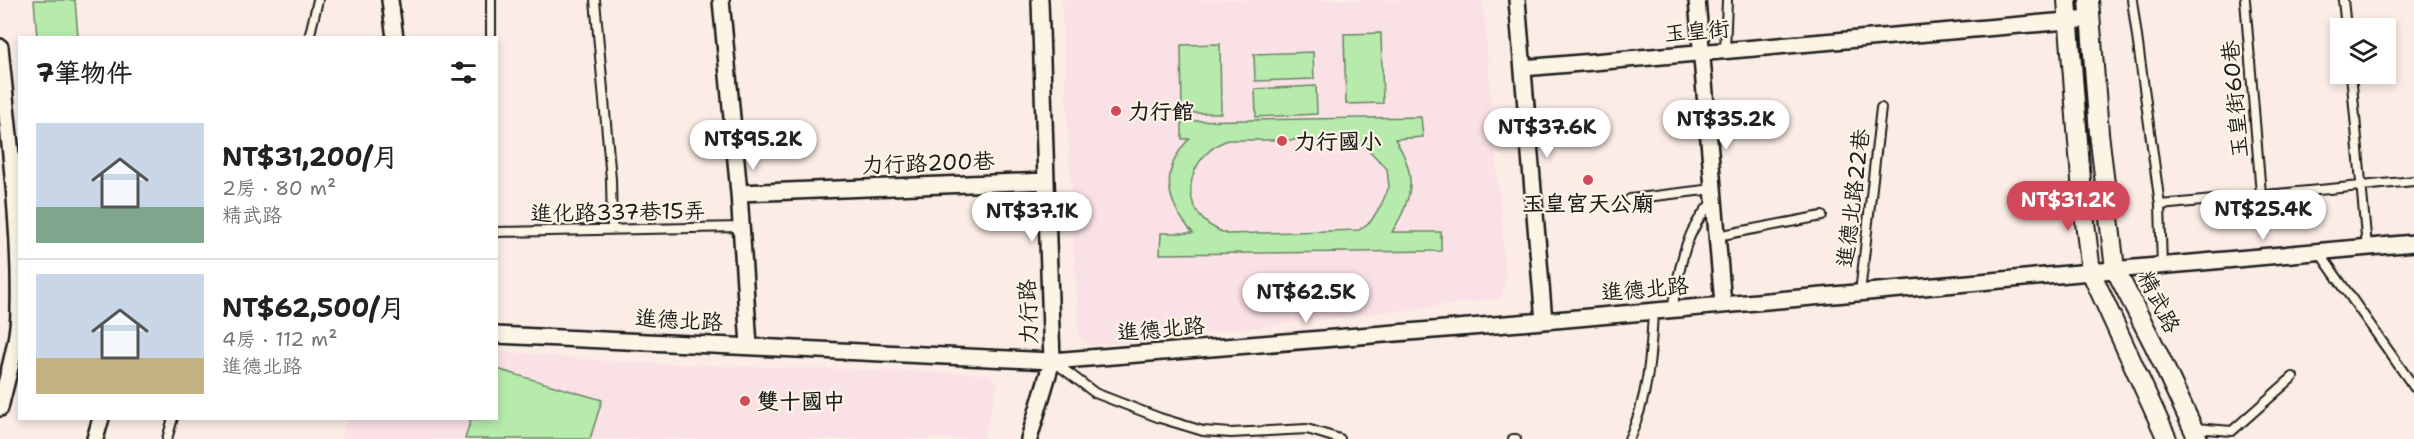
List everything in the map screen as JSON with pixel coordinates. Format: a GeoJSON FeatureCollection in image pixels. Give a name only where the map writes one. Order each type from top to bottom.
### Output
{"type":"FeatureCollection","features":[{"type":"Feature","properties":{"kind":"street"},"geometry":{"type":"LineString","coordinates":[[390,0],[395,36]]}},
{"type":"Feature","properties":{"kind":"street"},"geometry":{"type":"LineString","coordinates":[[721,0],[739,193],[749,346]]}},
{"type":"Feature","properties":{"kind":"street","name":"力行路"},"geometry":{"type":"LineString","coordinates":[[1029,439],[1052,361],[1040,0]]}},
{"type":"Feature","properties":{"kind":"street"},"geometry":{"type":"LineString","coordinates":[[1517,0],[1544,321]]}},
{"type":"Feature","properties":{"kind":"street"},"geometry":{"type":"LineString","coordinates":[[1697,0],[1723,304]]}},
{"type":"Feature","properties":{"kind":"street"},"geometry":{"type":"LineString","coordinates":[[2067,0],[2083,206],[2091,272],[2167,439]]}},
{"type":"Feature","properties":{"kind":"street","name":"精武路"},"geometry":{"type":"LineString","coordinates":[[2089,0],[2099,133],[2115,269],[2155,347],[2195,434]]}},
{"type":"Feature","properties":{"kind":"street","name":"玉皇街"},"geometry":{"type":"LineString","coordinates":[[1523,68],[2090,19]]}},
{"type":"Feature","properties":{"kind":"street"},"geometry":{"type":"LineString","coordinates":[[0,47],[6,186],[17,232],[18,270]]}},
{"type":"Feature","properties":{"kind":"street","name":"力行路200巷"},"geometry":{"type":"LineString","coordinates":[[739,193],[1047,181]]}},
{"type":"Feature","properties":{"kind":"street","name":"進德北路"},"geometry":{"type":"LineString","coordinates":[[498,335],[1052,361],[1544,321],[2414,243]]}},
{"type":"Feature","properties":{"kind":"street"},"geometry":{"type":"LineString","coordinates":[[0,408],[18,327]]}},
{"type":"Feature","properties":{"kind":"street"},"geometry":{"type":"LineString","coordinates":[[95,439],[100,420]]}},
{"type":"Feature","properties":{"kind":"lane"},"geometry":{"type":"LineString","coordinates":[[309,36],[318,0]]}},
{"type":"Feature","properties":{"kind":"lane"},"geometry":{"type":"LineString","coordinates":[[491,0],[491,36]]}},
{"type":"Feature","properties":{"kind":"lane"},"geometry":{"type":"LineString","coordinates":[[595,0],[611,179],[612,229]]}},
{"type":"Feature","properties":{"kind":"lane"},"geometry":{"type":"LineString","coordinates":[[1725,51],[1727,0]]}},
{"type":"Feature","properties":{"kind":"lane","name":"精武路"},"geometry":{"type":"LineString","coordinates":[[2132,0],[2160,205],[2162,266]]}},
{"type":"Feature","properties":{"kind":"lane","name":"玉皇街60巷"},"geometry":{"type":"LineString","coordinates":[[2245,0],[2261,194]]}},
{"type":"Feature","properties":{"kind":"lane"},"geometry":{"type":"LineString","coordinates":[[2343,0],[2345,18]]}},
{"type":"Feature","properties":{"kind":"lane"},"geometry":{"type":"LineString","coordinates":[[2352,84],[2367,248]]}},
{"type":"Feature","properties":{"kind":"lane","name":"進德北路22巷"},"geometry":{"type":"LineString","coordinates":[[1860,293],[1881,108]]}},
{"type":"Feature","properties":{"kind":"lane"},"geometry":{"type":"LineString","coordinates":[[2160,205],[2414,181]]}},
{"type":"Feature","properties":{"kind":"lane"},"geometry":{"type":"LineString","coordinates":[[1630,199],[1713,195]]}},
{"type":"Feature","properties":{"kind":"lane"},"geometry":{"type":"LineString","coordinates":[[1672,309],[1687,239],[1713,195]]}},
{"type":"Feature","properties":{"kind":"lane"},"geometry":{"type":"LineString","coordinates":[[1717,236],[1822,216]]}},
{"type":"Feature","properties":{"kind":"lane","name":"進化路337巷15弄"},"geometry":{"type":"LineString","coordinates":[[498,232],[740,227]]}},
{"type":"Feature","properties":{"kind":"lane"},"geometry":{"type":"LineString","coordinates":[[2319,252],[2414,387]]}},
{"type":"Feature","properties":{"kind":"lane"},"geometry":{"type":"LineString","coordinates":[[1629,439],[1637,422],[1651,364],[1653,311]]}},
{"type":"Feature","properties":{"kind":"lane"},"geometry":{"type":"LineString","coordinates":[[1052,361],[1095,393],[1160,418],[1203,431],[1231,433],[1307,429],[1340,439]]}},
{"type":"Feature","properties":{"kind":"lane"},"geometry":{"type":"LineString","coordinates":[[2195,434],[2232,431],[2293,377]]}},
{"type":"Feature","properties":{"kind":"lane"},"geometry":{"type":"LineString","coordinates":[[167,439],[172,420]]}},
{"type":"Feature","properties":{"kind":"shaded area","name":"力行國小"},"geometry":{"type":"Polygon","coordinates":[[[1061,0],[1483,0],[1506,282],[1499,299],[1090,346],[1079,337],[1061,0]]]}},
{"type":"Feature","properties":{"kind":"shaded area","name":"雙十國中"},"geometry":{"type":"Polygon","coordinates":[[[498,351],[617,362],[988,374],[998,384],[983,439],[341,439],[347,420],[498,420],[498,351]]]}},
{"type":"Feature","properties":{"kind":"green space"},"geometry":{"type":"Polygon","coordinates":[[[34,0],[75,0],[78,36],[37,36],[34,0]]]}},
{"type":"Feature","properties":{"kind":"green space"},"geometry":{"type":"Polygon","coordinates":[[[1381,33],[1383,103],[1346,104],[1344,34],[1381,33]]]}},
{"type":"Feature","properties":{"kind":"green space"},"geometry":{"type":"Polygon","coordinates":[[[1220,44],[1221,113],[1182,113],[1181,45],[1220,44]]]}},
{"type":"Feature","properties":{"kind":"green space"},"geometry":{"type":"Polygon","coordinates":[[[1313,52],[1314,79],[1255,81],[1254,54],[1313,52]]]}},
{"type":"Feature","properties":{"kind":"green space"},"geometry":{"type":"Polygon","coordinates":[[[1316,86],[1317,114],[1256,117],[1255,89],[1316,86]]]}},
{"type":"Feature","properties":{"kind":"green space"},"geometry":{"type":"Polygon","coordinates":[[[1421,117],[1423,137],[1395,139],[1407,163],[1410,186],[1405,208],[1392,232],[1441,232],[1441,251],[1160,254],[1161,233],[1193,233],[1176,210],[1170,186],[1173,162],[1189,139],[1182,139],[1182,121],[1421,117]],[[1228,140],[1208,152],[1194,171],[1191,193],[1194,205],[1205,222],[1227,234],[1359,230],[1371,221],[1389,187],[1387,169],[1367,148],[1352,140],[1228,140]]]}},
{"type":"Feature","properties":{"kind":"green space"},"geometry":{"type":"Polygon","coordinates":[[[498,369],[602,400],[590,439],[465,439],[471,420],[498,420],[498,369]]]}},
{"type":"Feature","properties":{"kind":"place","name":"力行館"},"geometry":{"type":"Point","coordinates":[1116,111]}},
{"type":"Feature","properties":{"kind":"place","name":"力行國小"},"geometry":{"type":"Point","coordinates":[1282,141]}},
{"type":"Feature","properties":{"kind":"place","name":"玉皇宮天公廟"},"geometry":{"type":"Point","coordinates":[1588,180]}},
{"type":"Feature","properties":{"kind":"place","name":"雙十國中"},"geometry":{"type":"Point","coordinates":[745,401]}}]}
